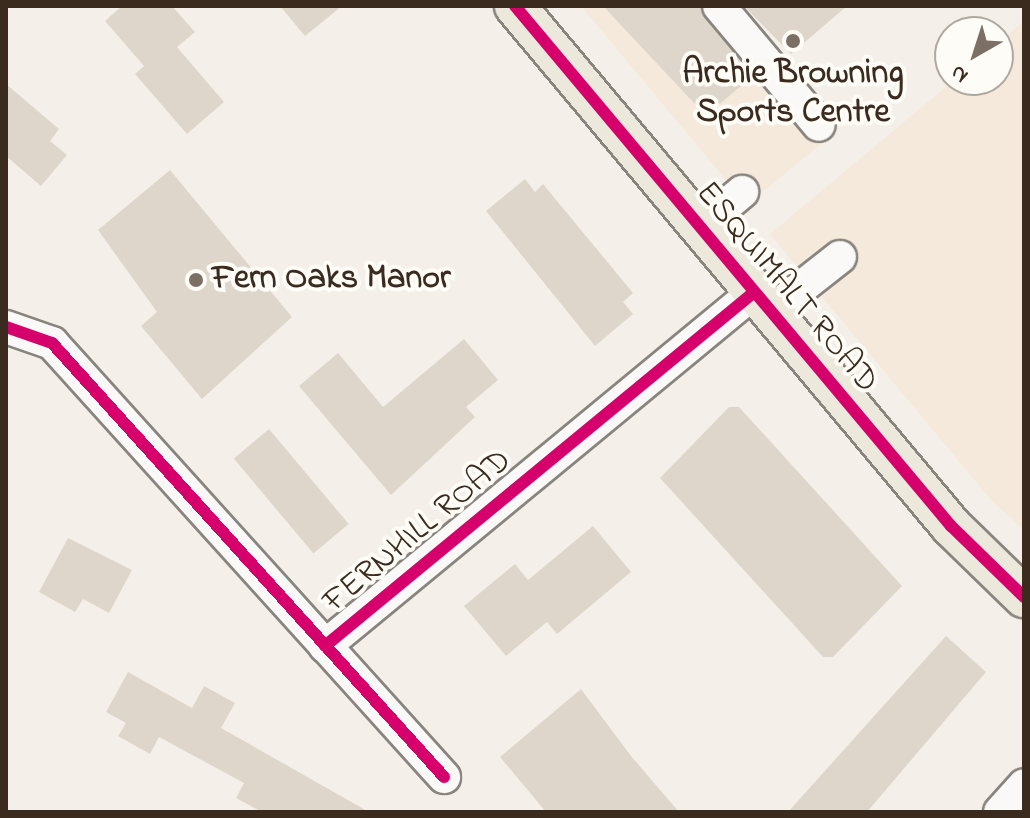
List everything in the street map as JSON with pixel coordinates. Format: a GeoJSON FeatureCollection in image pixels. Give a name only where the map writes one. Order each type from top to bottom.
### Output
{"type":"FeatureCollection","features":[{"type":"Feature","properties":{"kind":"main road","name":"ESQUIMALT ROAD"},"geometry":{"type":"LineString","coordinates":[[515,6],[762,302],[1017,579]]}},
{"type":"Feature","properties":{"kind":"street"},"geometry":{"type":"LineString","coordinates":[[719,6],[819,125]]}},
{"type":"Feature","properties":{"kind":"street"},"geometry":{"type":"LineString","coordinates":[[700,227],[742,192]]}},
{"type":"Feature","properties":{"kind":"street","name":"FERNHILL ROAD"},"geometry":{"type":"LineString","coordinates":[[6,327],[52,343],[325,646],[762,302],[840,257]]}},
{"type":"Feature","properties":{"kind":"street"},"geometry":{"type":"LineString","coordinates":[[325,646],[444,777]]}},
{"type":"Feature","properties":{"kind":"street"},"geometry":{"type":"LineString","coordinates":[[1000,812],[1024,785]]}},
{"type":"Feature","properties":{"kind":"shaded area"},"geometry":{"type":"Polygon","coordinates":[[[581,6],[735,6],[839,129],[747,205],[581,6]]]}},
{"type":"Feature","properties":{"kind":"shaded area"},"geometry":{"type":"Polygon","coordinates":[[[1024,21],[1024,530],[991,500],[770,234],[935,96],[1014,96],[1014,29],[1024,21]]]}},
{"type":"Feature","properties":{"kind":"building"},"geometry":{"type":"Polygon","coordinates":[[[122,6],[172,6],[195,32],[177,47],[224,102],[187,134],[135,74],[144,66],[105,21],[122,6]]]}},
{"type":"Feature","properties":{"kind":"building"},"geometry":{"type":"Polygon","coordinates":[[[280,6],[342,6],[305,36],[280,6]]]}},
{"type":"Feature","properties":{"kind":"building"},"geometry":{"type":"Polygon","coordinates":[[[603,6],[700,6],[753,76],[711,111],[701,99],[695,104],[603,6]]]}},
{"type":"Feature","properties":{"kind":"building","name":"Archie Browning Sports Centre"},"geometry":{"type":"Polygon","coordinates":[[[744,6],[847,6],[791,54],[744,6]]]}},
{"type":"Feature","properties":{"kind":"building"},"geometry":{"type":"Polygon","coordinates":[[[6,84],[59,129],[50,141],[67,155],[41,186],[6,156],[6,84]]]}},
{"type":"Feature","properties":{"kind":"building","name":"Fern Oaks Manor"},"geometry":{"type":"Polygon","coordinates":[[[170,170],[292,317],[202,399],[141,326],[157,312],[98,230],[170,170]]]}},
{"type":"Feature","properties":{"kind":"building"},"geometry":{"type":"Polygon","coordinates":[[[525,179],[535,192],[543,184],[633,293],[623,302],[633,314],[595,346],[486,211],[525,179]]]}},
{"type":"Feature","properties":{"kind":"building"},"geometry":{"type":"Polygon","coordinates":[[[464,339],[498,380],[466,407],[475,417],[391,495],[299,386],[338,353],[383,407],[464,339]]]}},
{"type":"Feature","properties":{"kind":"building"},"geometry":{"type":"Polygon","coordinates":[[[729,407],[739,407],[902,586],[833,657],[823,657],[660,478],[729,407]]]}},
{"type":"Feature","properties":{"kind":"building"},"geometry":{"type":"Polygon","coordinates":[[[269,429],[349,524],[313,554],[234,459],[269,429]]]}},
{"type":"Feature","properties":{"kind":"building"},"geometry":{"type":"Polygon","coordinates":[[[593,526],[631,572],[557,634],[547,622],[506,656],[464,606],[515,564],[528,580],[593,526]]]}},
{"type":"Feature","properties":{"kind":"building"},"geometry":{"type":"Polygon","coordinates":[[[68,538],[132,570],[109,613],[83,599],[75,612],[39,592],[68,538]]]}},
{"type":"Feature","properties":{"kind":"building"},"geometry":{"type":"Polygon","coordinates":[[[946,636],[986,672],[867,812],[788,812],[946,636]]]}},
{"type":"Feature","properties":{"kind":"building"},"geometry":{"type":"Polygon","coordinates":[[[128,672],[192,708],[204,686],[235,703],[221,728],[369,812],[262,812],[236,798],[244,783],[159,737],[150,754],[118,736],[126,723],[106,712],[128,672]]]}},
{"type":"Feature","properties":{"kind":"building"},"geometry":{"type":"Polygon","coordinates":[[[581,689],[631,756],[679,812],[546,812],[500,757],[581,689]]]}},
{"type":"Feature","properties":{"kind":"cycle path"},"geometry":{"type":"LineString","coordinates":[[515,6],[951,526],[1024,597]]}},
{"type":"Feature","properties":{"kind":"cycle path"},"geometry":{"type":"LineString","coordinates":[[325,646],[753,293]]}},
{"type":"Feature","properties":{"kind":"cycle path"},"geometry":{"type":"LineString","coordinates":[[6,327],[52,343],[444,777]]}},
{"type":"Feature","properties":{"kind":"place","name":"Archie Browning Sports Centre"},"geometry":{"type":"Point","coordinates":[793,41]}},
{"type":"Feature","properties":{"kind":"place","name":"Fern Oaks Manor"},"geometry":{"type":"Point","coordinates":[196,280]}}]}
